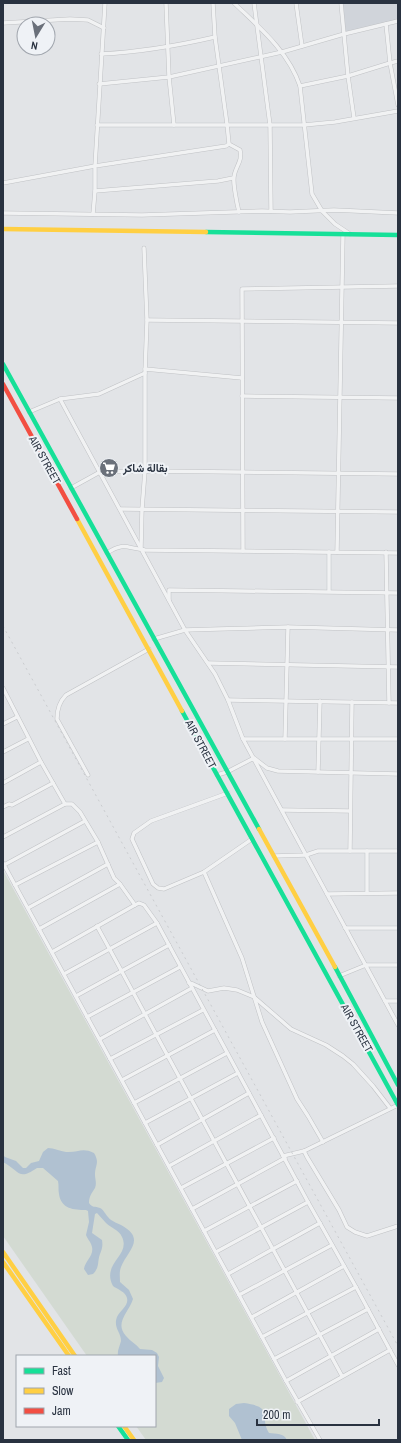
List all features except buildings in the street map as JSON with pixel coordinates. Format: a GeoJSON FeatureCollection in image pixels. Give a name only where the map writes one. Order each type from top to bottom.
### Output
{"type":"FeatureCollection","features":[{"type":"Feature","properties":{"kind":"main road"},"geometry":{"type":"LineString","coordinates":[[3,229],[398,235]]}},
{"type":"Feature","properties":{"kind":"main road","name":"AIR STREET"},"geometry":{"type":"LineString","coordinates":[[3,364],[274,856],[398,1085]]}},
{"type":"Feature","properties":{"kind":"main road","name":"AIR STREET"},"geometry":{"type":"LineString","coordinates":[[3,384],[398,1105]]}},
{"type":"Feature","properties":{"kind":"main road"},"geometry":{"type":"LineString","coordinates":[[3,1252],[74,1355]]}},
{"type":"Feature","properties":{"kind":"main road"},"geometry":{"type":"LineString","coordinates":[[3,1262],[68,1355]]}},
{"type":"Feature","properties":{"kind":"main road"},"geometry":{"type":"LineString","coordinates":[[119,1427],[128,1440]]}},
{"type":"Feature","properties":{"kind":"main road"},"geometry":{"type":"LineString","coordinates":[[125,1427],[134,1440]]}},
{"type":"Feature","properties":{"kind":"street"},"geometry":{"type":"LineString","coordinates":[[93,214],[99,84],[105,3]]}},
{"type":"Feature","properties":{"kind":"street"},"geometry":{"type":"LineString","coordinates":[[166,3],[169,77],[174,125]]}},
{"type":"Feature","properties":{"kind":"street"},"geometry":{"type":"LineString","coordinates":[[213,3],[215,37],[227,124],[228,144]]}},
{"type":"Feature","properties":{"kind":"street"},"geometry":{"type":"LineString","coordinates":[[234,3],[282,52],[296,76],[300,86],[312,194],[322,211],[335,224],[350,234]]}},
{"type":"Feature","properties":{"kind":"street"},"geometry":{"type":"LineString","coordinates":[[254,3],[270,125],[271,211]]}},
{"type":"Feature","properties":{"kind":"street"},"geometry":{"type":"LineString","coordinates":[[296,3],[302,46]]}},
{"type":"Feature","properties":{"kind":"street"},"geometry":{"type":"LineString","coordinates":[[341,3],[348,76],[354,118]]}},
{"type":"Feature","properties":{"kind":"street"},"geometry":{"type":"LineString","coordinates":[[3,23],[70,19],[88,20],[104,28]]}},
{"type":"Feature","properties":{"kind":"street"},"geometry":{"type":"LineString","coordinates":[[99,84],[169,77],[282,52],[344,34],[398,21]]}},
{"type":"Feature","properties":{"kind":"street"},"geometry":{"type":"LineString","coordinates":[[386,24],[390,62],[398,105]]}},
{"type":"Feature","properties":{"kind":"street"},"geometry":{"type":"LineString","coordinates":[[101,54],[135,52],[215,37]]}},
{"type":"Feature","properties":{"kind":"street"},"geometry":{"type":"LineString","coordinates":[[300,86],[348,76],[390,62],[398,61]]}},
{"type":"Feature","properties":{"kind":"street"},"geometry":{"type":"LineString","coordinates":[[97,125],[319,125],[398,111]]}},
{"type":"Feature","properties":{"kind":"street"},"geometry":{"type":"LineString","coordinates":[[3,183],[95,166],[226,146],[228,144]]}},
{"type":"Feature","properties":{"kind":"street"},"geometry":{"type":"LineString","coordinates":[[228,144],[240,150],[241,154],[239,165],[233,178],[239,212]]}},
{"type":"Feature","properties":{"kind":"street"},"geometry":{"type":"LineString","coordinates":[[95,191],[233,178]]}},
{"type":"Feature","properties":{"kind":"street"},"geometry":{"type":"LineString","coordinates":[[3,213],[142,215],[322,211],[398,213]]}},
{"type":"Feature","properties":{"kind":"street"},"geometry":{"type":"LineString","coordinates":[[337,552],[343,234]]}},
{"type":"Feature","properties":{"kind":"street"},"geometry":{"type":"LineString","coordinates":[[142,549],[142,509],[145,471],[145,371],[147,320],[144,248]]}},
{"type":"Feature","properties":{"kind":"street"},"geometry":{"type":"LineString","coordinates":[[243,551],[242,289],[398,286]]}},
{"type":"Feature","properties":{"kind":"street"},"geometry":{"type":"LineString","coordinates":[[147,320],[398,323]]}},
{"type":"Feature","properties":{"kind":"street"},"geometry":{"type":"LineString","coordinates":[[29,412],[60,399],[99,394],[145,371],[242,378]]}},
{"type":"Feature","properties":{"kind":"street"},"geometry":{"type":"LineString","coordinates":[[242,396],[398,398]]}},
{"type":"Feature","properties":{"kind":"street"},"geometry":{"type":"LineString","coordinates":[[60,399],[185,630],[208,663],[228,700],[243,739],[398,1025]]}},
{"type":"Feature","properties":{"kind":"street"},"geometry":{"type":"LineString","coordinates":[[71,488],[100,472],[145,471],[398,474]]}},
{"type":"Feature","properties":{"kind":"street"},"geometry":{"type":"LineString","coordinates":[[120,509],[398,512]]}},
{"type":"Feature","properties":{"kind":"street"},"geometry":{"type":"LineString","coordinates":[[107,553],[118,546],[123,545],[142,549],[398,553]]}},
{"type":"Feature","properties":{"kind":"street"},"geometry":{"type":"LineString","coordinates":[[329,552],[329,592]]}},
{"type":"Feature","properties":{"kind":"street"},"geometry":{"type":"LineString","coordinates":[[386,552],[389,703]]}},
{"type":"Feature","properties":{"kind":"street"},"geometry":{"type":"LineString","coordinates":[[169,600],[169,590],[398,593]]}},
{"type":"Feature","properties":{"kind":"street"},"geometry":{"type":"LineString","coordinates":[[154,639],[185,630],[288,627],[398,630]]}},
{"type":"Feature","properties":{"kind":"street"},"geometry":{"type":"LineString","coordinates":[[285,739],[288,627]]}},
{"type":"Feature","properties":{"kind":"street"},"geometry":{"type":"LineString","coordinates":[[88,775],[57,719],[57,710],[60,701],[66,695],[149,649]]}},
{"type":"Feature","properties":{"kind":"street"},"geometry":{"type":"LineString","coordinates":[[208,663],[398,667]]}},
{"type":"Feature","properties":{"kind":"street"},"geometry":{"type":"LineString","coordinates":[[3,688],[4,695],[65,804]]}},
{"type":"Feature","properties":{"kind":"street"},"geometry":{"type":"LineString","coordinates":[[228,700],[398,703]]}},
{"type":"Feature","properties":{"kind":"street"},"geometry":{"type":"LineString","coordinates":[[318,772],[320,701]]}},
{"type":"Feature","properties":{"kind":"street"},"geometry":{"type":"LineString","coordinates":[[350,851],[352,702]]}},
{"type":"Feature","properties":{"kind":"street"},"geometry":{"type":"LineString","coordinates":[[3,724],[17,717]]}},
{"type":"Feature","properties":{"kind":"street"},"geometry":{"type":"LineString","coordinates":[[3,752],[28,739]]}},
{"type":"Feature","properties":{"kind":"street"},"geometry":{"type":"LineString","coordinates":[[243,739],[398,739]]}},
{"type":"Feature","properties":{"kind":"street"},"geometry":{"type":"LineString","coordinates":[[217,775],[227,772],[254,758]]}},
{"type":"Feature","properties":{"kind":"street"},"geometry":{"type":"LineString","coordinates":[[254,758],[267,768],[278,771],[398,774]]}},
{"type":"Feature","properties":{"kind":"street"},"geometry":{"type":"LineString","coordinates":[[3,783],[41,762]]}},
{"type":"Feature","properties":{"kind":"street"},"geometry":{"type":"LineString","coordinates":[[3,807],[9,804],[12,805],[53,783]]}},
{"type":"Feature","properties":{"kind":"street"},"geometry":{"type":"LineString","coordinates":[[228,794],[151,821],[136,830],[132,836],[132,839],[151,882],[158,888],[164,889],[204,872],[252,839]]}},
{"type":"Feature","properties":{"kind":"street"},"geometry":{"type":"LineString","coordinates":[[3,837],[65,804],[72,804],[98,842],[114,878],[135,904]]}},
{"type":"Feature","properties":{"kind":"street"},"geometry":{"type":"LineString","coordinates":[[282,810],[350,811]]}},
{"type":"Feature","properties":{"kind":"street"},"geometry":{"type":"LineString","coordinates":[[85,821],[4,864],[286,1381],[320,1440]]}},
{"type":"Feature","properties":{"kind":"street"},"geometry":{"type":"LineString","coordinates":[[15,885],[98,842]]}},
{"type":"Feature","properties":{"kind":"street"},"geometry":{"type":"LineString","coordinates":[[274,856],[306,855],[318,851],[398,851]]}},
{"type":"Feature","properties":{"kind":"street"},"geometry":{"type":"LineString","coordinates":[[366,893],[367,851]]}},
{"type":"Feature","properties":{"kind":"street"},"geometry":{"type":"LineString","coordinates":[[28,908],[108,864]]}},
{"type":"Feature","properties":{"kind":"street"},"geometry":{"type":"LineString","coordinates":[[204,872],[242,958],[262,1022],[297,1099],[323,1142]]}},
{"type":"Feature","properties":{"kind":"street"},"geometry":{"type":"LineString","coordinates":[[39,929],[120,884]]}},
{"type":"Feature","properties":{"kind":"street"},"geometry":{"type":"LineString","coordinates":[[327,894],[398,893]]}},
{"type":"Feature","properties":{"kind":"street"},"geometry":{"type":"LineString","coordinates":[[52,952],[135,904],[139,903],[144,905],[157,924],[398,1365]]}},
{"type":"Feature","properties":{"kind":"street"},"geometry":{"type":"LineString","coordinates":[[64,974],[157,924]]}},
{"type":"Feature","properties":{"kind":"street"},"geometry":{"type":"LineString","coordinates":[[97,926],[342,1376]]}},
{"type":"Feature","properties":{"kind":"street"},"geometry":{"type":"LineString","coordinates":[[345,928],[398,928]]}},
{"type":"Feature","properties":{"kind":"street"},"geometry":{"type":"LineString","coordinates":[[76,996],[168,945]]}},
{"type":"Feature","properties":{"kind":"street"},"geometry":{"type":"LineString","coordinates":[[339,976],[366,965],[398,965]]}},
{"type":"Feature","properties":{"kind":"street"},"geometry":{"type":"LineString","coordinates":[[88,1017],[180,967]]}},
{"type":"Feature","properties":{"kind":"street"},"geometry":{"type":"LineString","coordinates":[[189,983],[203,990],[208,991],[224,988],[237,990],[254,997],[290,1029],[326,1045],[354,1064],[390,1108]]}},
{"type":"Feature","properties":{"kind":"street"},"geometry":{"type":"LineString","coordinates":[[100,1040],[192,988]]}},
{"type":"Feature","properties":{"kind":"street"},"geometry":{"type":"LineString","coordinates":[[385,1001],[398,1001]]}},
{"type":"Feature","properties":{"kind":"street"},"geometry":{"type":"LineString","coordinates":[[110,1059],[203,1010]]}},
{"type":"Feature","properties":{"kind":"street"},"geometry":{"type":"LineString","coordinates":[[122,1080],[215,1030]]}},
{"type":"Feature","properties":{"kind":"street"},"geometry":{"type":"LineString","coordinates":[[134,1103],[227,1053]]}},
{"type":"Feature","properties":{"kind":"street"},"geometry":{"type":"LineString","coordinates":[[145,1123],[238,1073]]}},
{"type":"Feature","properties":{"kind":"street"},"geometry":{"type":"LineString","coordinates":[[158,1145],[250,1094]]}},
{"type":"Feature","properties":{"kind":"street"},"geometry":{"type":"LineString","coordinates":[[192,1209],[284,1157],[304,1151],[398,1105]]}},
{"type":"Feature","properties":{"kind":"street"},"geometry":{"type":"LineString","coordinates":[[169,1166],[262,1115]]}},
{"type":"Feature","properties":{"kind":"street"},"geometry":{"type":"LineString","coordinates":[[181,1188],[274,1138]]}},
{"type":"Feature","properties":{"kind":"street"},"geometry":{"type":"LineString","coordinates":[[304,1151],[339,1210],[347,1227],[355,1232],[367,1236],[398,1226]]}},
{"type":"Feature","properties":{"kind":"street"},"geometry":{"type":"LineString","coordinates":[[204,1231],[297,1181]]}},
{"type":"Feature","properties":{"kind":"street"},"geometry":{"type":"LineString","coordinates":[[216,1252],[261,1226],[308,1202]]}},
{"type":"Feature","properties":{"kind":"street"},"geometry":{"type":"LineString","coordinates":[[228,1274],[320,1223]]}},
{"type":"Feature","properties":{"kind":"street"},"geometry":{"type":"LineString","coordinates":[[239,1295],[332,1245]]}},
{"type":"Feature","properties":{"kind":"street"},"geometry":{"type":"LineString","coordinates":[[252,1317],[344,1266]]}},
{"type":"Feature","properties":{"kind":"street"},"geometry":{"type":"LineString","coordinates":[[262,1337],[356,1287]]}},
{"type":"Feature","properties":{"kind":"street"},"geometry":{"type":"LineString","coordinates":[[274,1359],[368,1309]]}},
{"type":"Feature","properties":{"kind":"street"},"geometry":{"type":"LineString","coordinates":[[286,1381],[379,1329]]}},
{"type":"Feature","properties":{"kind":"street"},"geometry":{"type":"LineString","coordinates":[[298,1402],[390,1350]]}},
{"type":"Feature","properties":{"kind":"shaded area"},"geometry":{"type":"Polygon","coordinates":[[[341,3],[398,3],[398,21],[344,34],[341,3]]]}},
{"type":"Feature","properties":{"kind":"shaded area"},"geometry":{"type":"Polygon","coordinates":[[[3,870],[315,1440],[146,1440],[137,1427],[156,1427],[156,1355],[86,1355],[3,1236],[3,870]]]}},
{"type":"Feature","properties":{"kind":"water"},"geometry":{"type":"Polygon","coordinates":[[[48,1148],[66,1152],[86,1150],[94,1153],[96,1156],[96,1184],[90,1196],[89,1203],[92,1206],[101,1209],[111,1220],[129,1230],[133,1235],[134,1240],[120,1271],[120,1282],[129,1290],[133,1299],[121,1327],[128,1338],[140,1349],[152,1350],[157,1353],[159,1357],[158,1366],[164,1378],[162,1382],[156,1383],[156,1355],[118,1355],[121,1341],[116,1321],[118,1315],[127,1303],[127,1298],[123,1292],[113,1286],[110,1278],[113,1265],[123,1249],[124,1244],[121,1235],[106,1223],[97,1213],[95,1214],[92,1233],[102,1240],[102,1249],[97,1269],[93,1274],[88,1275],[84,1269],[91,1256],[92,1247],[86,1235],[89,1222],[88,1211],[77,1210],[65,1206],[60,1199],[58,1181],[43,1168],[37,1168],[26,1174],[22,1174],[3,1162],[3,1155],[16,1161],[23,1168],[26,1168],[31,1163],[39,1161],[43,1152],[48,1148]]]}},
{"type":"Feature","properties":{"kind":"water"},"geometry":{"type":"Polygon","coordinates":[[[244,1403],[259,1407],[264,1413],[266,1427],[269,1433],[282,1435],[287,1440],[242,1440],[235,1423],[229,1416],[229,1409],[236,1404],[244,1403]]]}},
{"type":"Feature","properties":{"kind":"railway"},"geometry":{"type":"LineString","coordinates":[[3,626],[398,1346]]}},
{"type":"Feature","properties":{"kind":"traffic: fast"},"geometry":{"type":"LineString","coordinates":[[206,232],[398,235]]}},
{"type":"Feature","properties":{"kind":"traffic: fast"},"geometry":{"type":"LineString","coordinates":[[3,364],[259,829]]}},
{"type":"Feature","properties":{"kind":"traffic: fast"},"geometry":{"type":"LineString","coordinates":[[182,711],[398,1105]]}},
{"type":"Feature","properties":{"kind":"traffic: fast"},"geometry":{"type":"LineString","coordinates":[[335,967],[398,1085]]}},
{"type":"Feature","properties":{"kind":"traffic: fast"},"geometry":{"type":"LineString","coordinates":[[119,1427],[128,1440]]}},
{"type":"Feature","properties":{"kind":"traffic: slow"},"geometry":{"type":"LineString","coordinates":[[3,229],[206,232]]}},
{"type":"Feature","properties":{"kind":"traffic: slow"},"geometry":{"type":"LineString","coordinates":[[77,519],[182,711]]}},
{"type":"Feature","properties":{"kind":"traffic: slow"},"geometry":{"type":"LineString","coordinates":[[259,829],[335,967]]}},
{"type":"Feature","properties":{"kind":"traffic: slow"},"geometry":{"type":"LineString","coordinates":[[3,1252],[74,1355]]}},
{"type":"Feature","properties":{"kind":"traffic: slow"},"geometry":{"type":"LineString","coordinates":[[3,1262],[68,1355]]}},
{"type":"Feature","properties":{"kind":"traffic: slow"},"geometry":{"type":"LineString","coordinates":[[125,1427],[134,1440]]}},
{"type":"Feature","properties":{"kind":"traffic: jam"},"geometry":{"type":"LineString","coordinates":[[3,384],[77,519]]}},
{"type":"Feature","properties":{"kind":"place","name":"بقالة شاكر"},"geometry":{"type":"Point","coordinates":[109,468]}}]}
